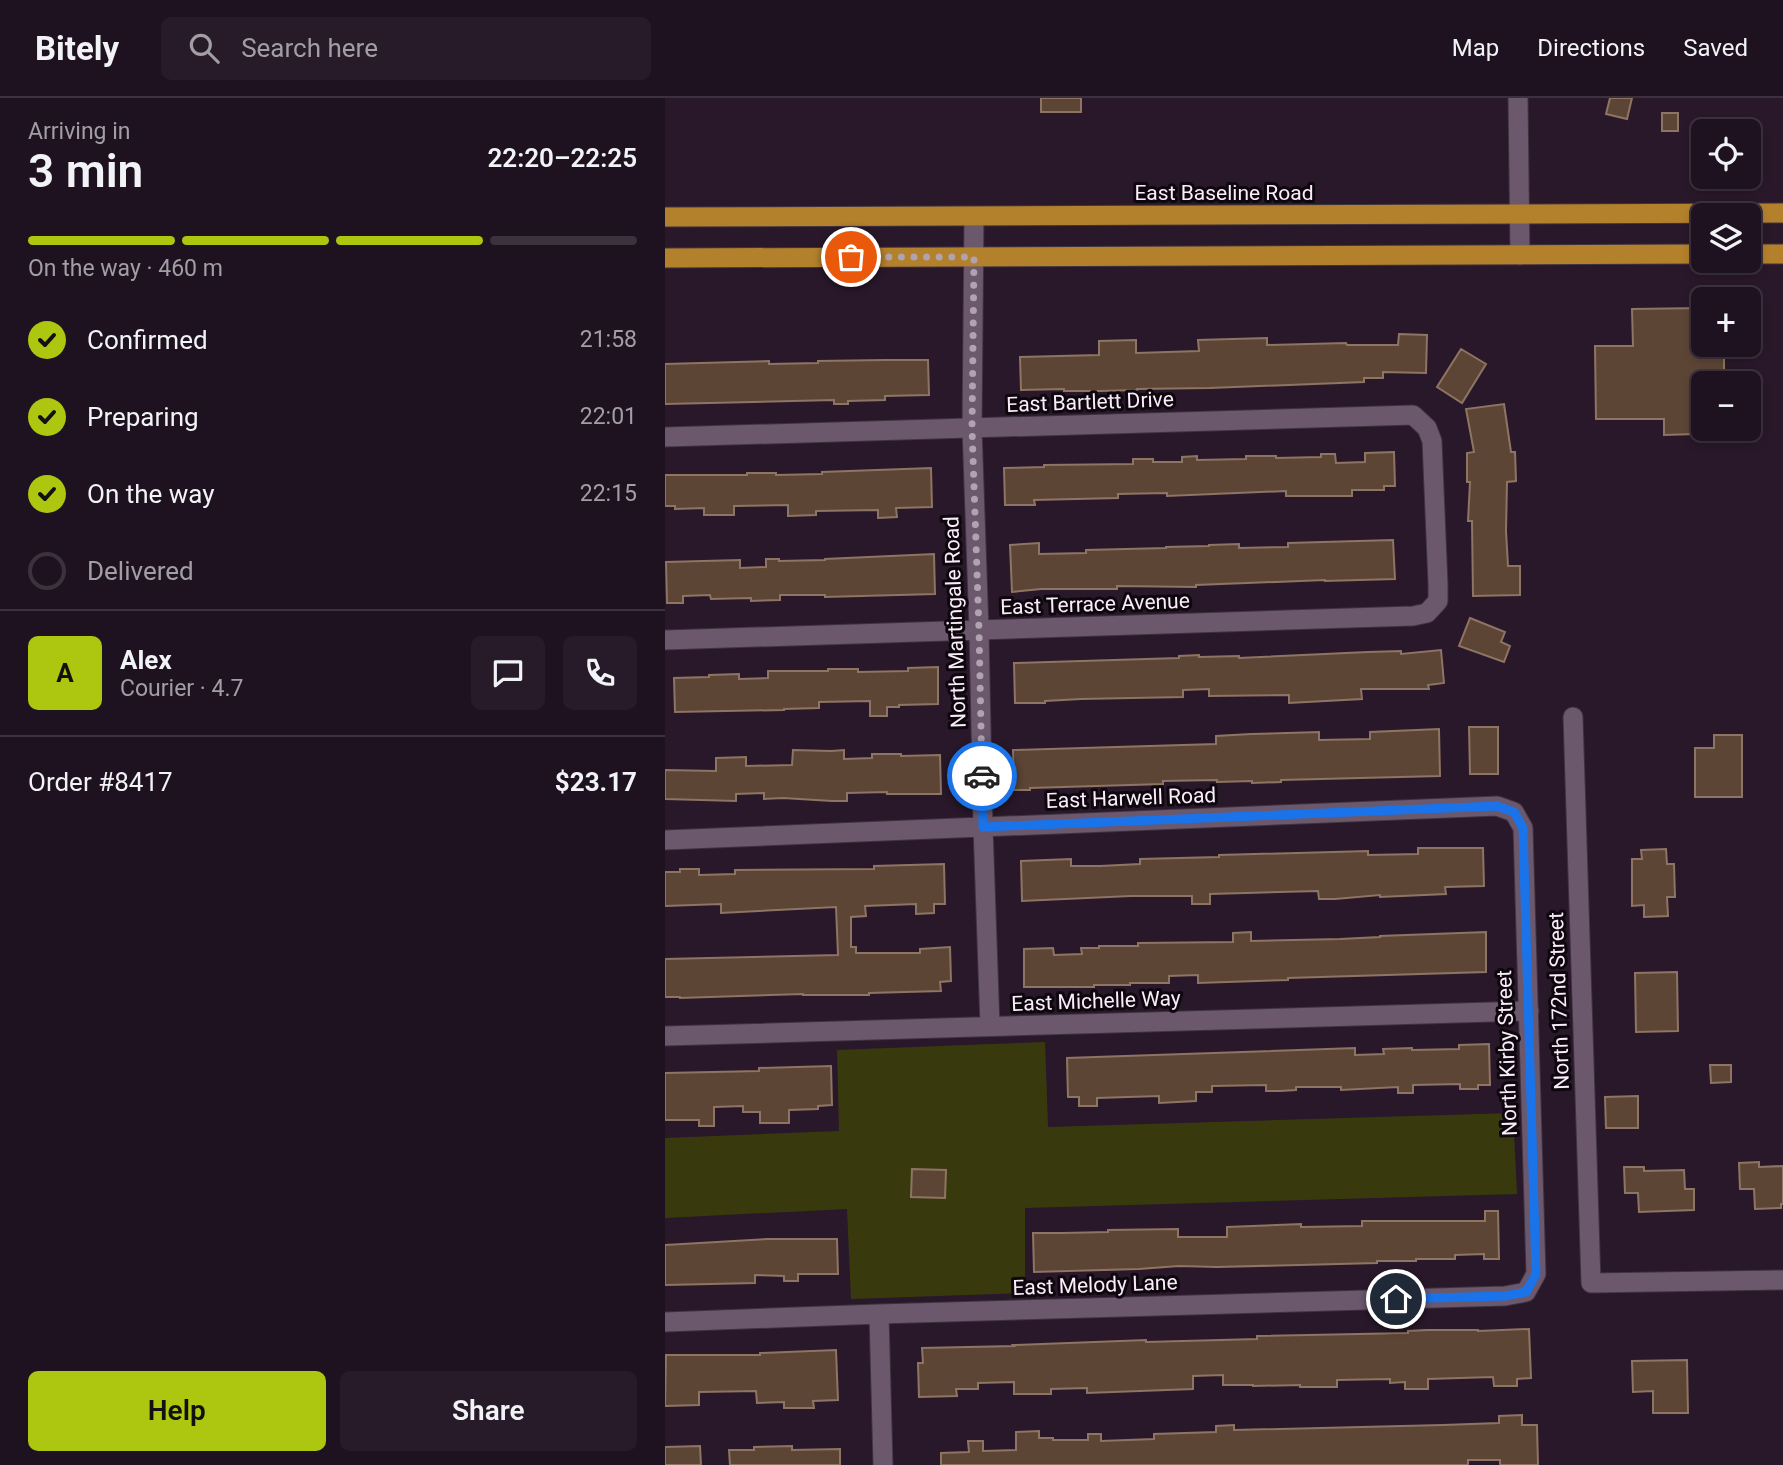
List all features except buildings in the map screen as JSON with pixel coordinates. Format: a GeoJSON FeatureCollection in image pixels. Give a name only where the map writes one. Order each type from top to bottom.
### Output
{"type":"FeatureCollection","features":[{"type":"Feature","properties":{"kind":"main road","name":"East Baseline Road"},"geometry":{"type":"LineString","coordinates":[[665,217],[1783,213]]}},
{"type":"Feature","properties":{"kind":"main road"},"geometry":{"type":"LineString","coordinates":[[665,258],[1691,254]]}},
{"type":"Feature","properties":{"kind":"main road"},"geometry":{"type":"LineString","coordinates":[[1761,254],[1783,254]]}},
{"type":"Feature","properties":{"kind":"street"},"geometry":{"type":"LineString","coordinates":[[1518,98],[1520,255]]}},
{"type":"Feature","properties":{"kind":"street","name":"North Martingale Road"},"geometry":{"type":"LineString","coordinates":[[974,217],[972,428],[990,1027]]}},
{"type":"Feature","properties":{"kind":"street","name":"East Bartlett Drive"},"geometry":{"type":"LineString","coordinates":[[665,437],[1413,415],[1427,428],[1432,441],[1438,601]]}},
{"type":"Feature","properties":{"kind":"street","name":"East Terrace Avenue"},"geometry":{"type":"LineString","coordinates":[[665,640],[1413,616],[1427,613],[1438,601]]}},
{"type":"Feature","properties":{"kind":"street","name":"North 172nd Street"},"geometry":{"type":"LineString","coordinates":[[1573,717],[1591,1283],[1783,1280]]}},
{"type":"Feature","properties":{"kind":"street","name":"East Harwell Road"},"geometry":{"type":"LineString","coordinates":[[665,840],[1497,806],[1514,812]]}},
{"type":"Feature","properties":{"kind":"street","name":"North Kirby Street"},"geometry":{"type":"LineString","coordinates":[[1514,812],[1523,828],[1536,1274],[1526,1292]]}},
{"type":"Feature","properties":{"kind":"street","name":"East Michelle Way"},"geometry":{"type":"LineString","coordinates":[[665,1036],[1529,1011]]}},
{"type":"Feature","properties":{"kind":"street","name":"East Melody Lane"},"geometry":{"type":"LineString","coordinates":[[665,1322],[1491,1297],[1526,1292]]}},
{"type":"Feature","properties":{"kind":"street"},"geometry":{"type":"LineString","coordinates":[[879,1314],[883,1465]]}},
{"type":"Feature","properties":{"kind":"shaded area"},"geometry":{"type":"Polygon","coordinates":[[[1045,1042],[1048,1127],[1513,1113],[1517,1194],[1025,1208],[1025,1293],[851,1299],[847,1209],[665,1218],[665,1138],[839,1131],[837,1050],[1045,1042]]]}},
{"type":"Feature","properties":{"kind":"way so far"},"geometry":{"type":"LineString","coordinates":[[851,257],[974,257],[972,428],[982,776]]}},
{"type":"Feature","properties":{"kind":"route"},"geometry":{"type":"LineString","coordinates":[[982,776],[983,827],[1497,806],[1514,812],[1523,828],[1536,1274],[1526,1292],[1505,1296],[1396,1299]]}}]}
